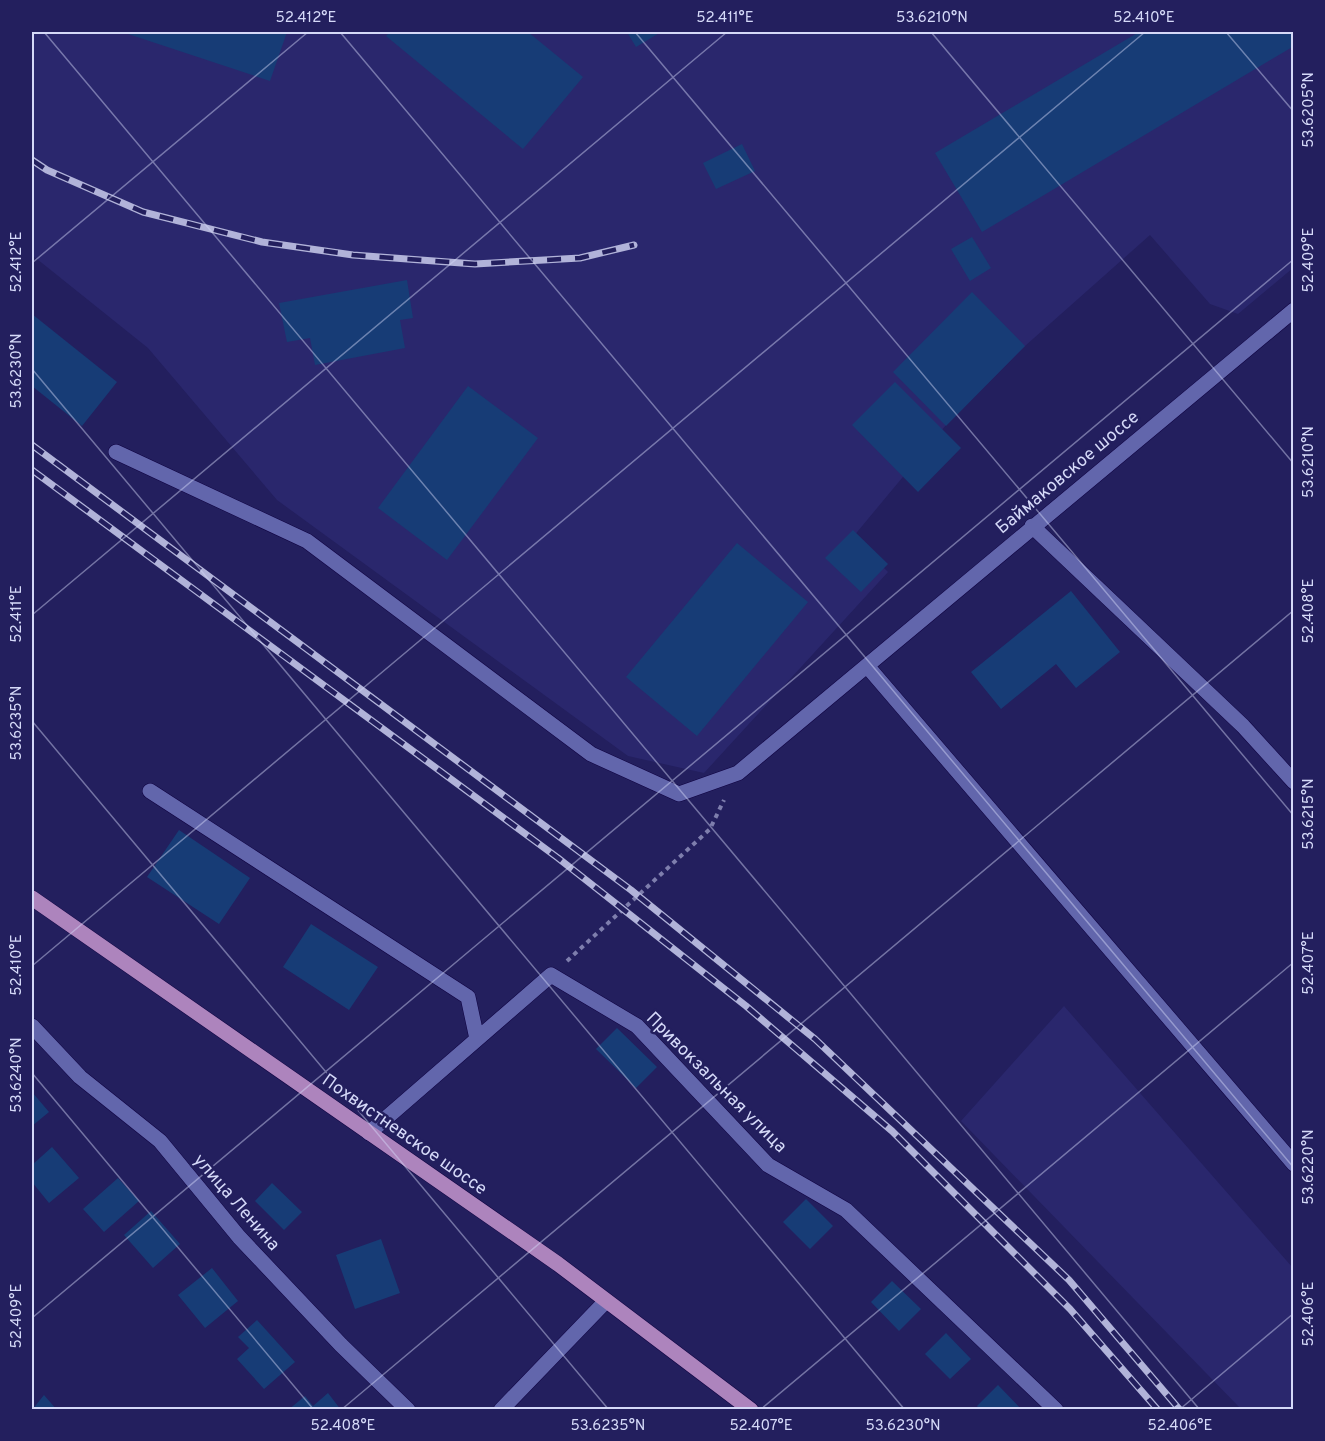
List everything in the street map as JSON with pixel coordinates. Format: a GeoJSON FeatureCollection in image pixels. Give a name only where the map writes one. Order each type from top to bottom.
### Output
{"type":"FeatureCollection","features":[{"type":"Feature","properties":{"kind":"main road","name":"Похвистневское шоссе"},"geometry":{"type":"LineString","coordinates":[[32,898],[558,1264],[751,1410]]}},
{"type":"Feature","properties":{"kind":"street","name":"Баймаковское шоссе"},"geometry":{"type":"LineString","coordinates":[[116,452],[307,541],[591,754],[679,794],[738,773],[868,667],[1032,526],[1293,310]]}},
{"type":"Feature","properties":{"kind":"street"},"geometry":{"type":"LineString","coordinates":[[1032,526],[1243,726],[1293,782]]}},
{"type":"Feature","properties":{"kind":"street"},"geometry":{"type":"LineString","coordinates":[[868,667],[1293,1164]]}},
{"type":"Feature","properties":{"kind":"street"},"geometry":{"type":"LineString","coordinates":[[150,791],[468,998],[477,1039]]}},
{"type":"Feature","properties":{"kind":"street"},"geometry":{"type":"LineString","coordinates":[[369,1133],[551,975]]}},
{"type":"Feature","properties":{"kind":"street","name":"Привокзальная улица"},"geometry":{"type":"LineString","coordinates":[[551,975],[636,1026],[768,1164],[846,1210],[1056,1410]]}},
{"type":"Feature","properties":{"kind":"street","name":"улица Ленина"},"geometry":{"type":"LineString","coordinates":[[32,1026],[80,1077],[160,1141],[239,1237],[341,1345],[408,1410]]}},
{"type":"Feature","properties":{"kind":"street"},"geometry":{"type":"LineString","coordinates":[[501,1410],[606,1301]]}},
{"type":"Feature","properties":{"kind":"path"},"geometry":{"type":"LineString","coordinates":[[551,975],[710,829],[738,773]]}},
{"type":"Feature","properties":{"kind":"shaded area"},"geometry":{"type":"Polygon","coordinates":[[[32,32],[1293,32],[1293,268],[1238,314],[1210,304],[1150,235],[1025,346],[946,425],[853,537],[888,572],[704,773],[628,756],[277,500],[148,348],[32,255],[32,32]]]}},
{"type":"Feature","properties":{"kind":"shaded area"},"geometry":{"type":"Polygon","coordinates":[[[1064,1006],[1293,1268],[1293,1409],[1241,1409],[961,1121],[1064,1006]]]}},
{"type":"Feature","properties":{"kind":"building"},"geometry":{"type":"Polygon","coordinates":[[[122,32],[287,32],[270,81],[122,32]]]}},
{"type":"Feature","properties":{"kind":"building"},"geometry":{"type":"Polygon","coordinates":[[[390,32],[528,32],[583,77],[523,149],[386,36],[390,32]]]}},
{"type":"Feature","properties":{"kind":"building"},"geometry":{"type":"Polygon","coordinates":[[[627,32],[661,32],[636,47],[627,32]]]}},
{"type":"Feature","properties":{"kind":"building"},"geometry":{"type":"Polygon","coordinates":[[[1139,32],[1294,32],[1294,46],[982,232],[935,153],[1139,32]]]}},
{"type":"Feature","properties":{"kind":"building"},"geometry":{"type":"Polygon","coordinates":[[[742,144],[755,171],[716,189],[703,163],[742,144]]]}},
{"type":"Feature","properties":{"kind":"building"},"geometry":{"type":"Polygon","coordinates":[[[972,237],[991,268],[970,281],[951,249],[972,237]]]}},
{"type":"Feature","properties":{"kind":"building"},"geometry":{"type":"Polygon","coordinates":[[[407,280],[413,318],[400,320],[405,348],[315,365],[310,338],[287,342],[279,303],[407,280]]]}},
{"type":"Feature","properties":{"kind":"building"},"geometry":{"type":"Polygon","coordinates":[[[972,292],[1025,346],[946,426],[893,372],[972,292]]]}},
{"type":"Feature","properties":{"kind":"building"},"geometry":{"type":"Polygon","coordinates":[[[32,314],[117,382],[82,426],[32,386],[32,314]]]}},
{"type":"Feature","properties":{"kind":"building"},"geometry":{"type":"Polygon","coordinates":[[[895,382],[961,448],[918,492],[852,425],[895,382]]]}},
{"type":"Feature","properties":{"kind":"building"},"geometry":{"type":"Polygon","coordinates":[[[468,386],[538,438],[447,560],[378,508],[468,386]]]}},
{"type":"Feature","properties":{"kind":"building"},"geometry":{"type":"Polygon","coordinates":[[[853,530],[888,564],[861,592],[825,558],[853,530]]]}},
{"type":"Feature","properties":{"kind":"building"},"geometry":{"type":"Polygon","coordinates":[[[737,543],[808,602],[697,736],[626,677],[737,543]]]}},
{"type":"Feature","properties":{"kind":"building"},"geometry":{"type":"Polygon","coordinates":[[[1071,591],[1120,652],[1076,688],[1056,664],[1001,709],[971,672],[1071,591]]]}},
{"type":"Feature","properties":{"kind":"building"},"geometry":{"type":"Polygon","coordinates":[[[179,830],[250,878],[219,924],[147,877],[179,830]]]}},
{"type":"Feature","properties":{"kind":"building"},"geometry":{"type":"Polygon","coordinates":[[[311,924],[378,967],[349,1010],[283,967],[311,924]]]}},
{"type":"Feature","properties":{"kind":"building"},"geometry":{"type":"Polygon","coordinates":[[[617,1028],[657,1067],[636,1088],[596,1049],[617,1028]]]}},
{"type":"Feature","properties":{"kind":"building"},"geometry":{"type":"Polygon","coordinates":[[[32,1092],[49,1112],[32,1126],[32,1092]]]}},
{"type":"Feature","properties":{"kind":"building"},"geometry":{"type":"Polygon","coordinates":[[[52,1147],[79,1178],[49,1203],[32,1182],[32,1165],[52,1147]]]}},
{"type":"Feature","properties":{"kind":"building"},"geometry":{"type":"Polygon","coordinates":[[[118,1178],[139,1201],[104,1232],[83,1209],[118,1178]]]}},
{"type":"Feature","properties":{"kind":"building"},"geometry":{"type":"Polygon","coordinates":[[[272,1183],[302,1212],[284,1230],[255,1201],[272,1183]]]}},
{"type":"Feature","properties":{"kind":"building"},"geometry":{"type":"Polygon","coordinates":[[[806,1199],[833,1226],[810,1249],[783,1222],[806,1199]]]}},
{"type":"Feature","properties":{"kind":"building"},"geometry":{"type":"Polygon","coordinates":[[[151,1211],[180,1244],[153,1268],[124,1235],[151,1211]]]}},
{"type":"Feature","properties":{"kind":"building"},"geometry":{"type":"Polygon","coordinates":[[[381,1239],[400,1293],[355,1309],[336,1255],[381,1239]]]}},
{"type":"Feature","properties":{"kind":"building"},"geometry":{"type":"Polygon","coordinates":[[[212,1268],[238,1301],[205,1328],[178,1295],[212,1268]]]}},
{"type":"Feature","properties":{"kind":"building"},"geometry":{"type":"Polygon","coordinates":[[[892,1281],[921,1309],[899,1331],[871,1302],[892,1281]]]}},
{"type":"Feature","properties":{"kind":"building"},"geometry":{"type":"Polygon","coordinates":[[[257,1320],[295,1362],[264,1389],[237,1359],[249,1348],[238,1337],[257,1320]]]}},
{"type":"Feature","properties":{"kind":"building"},"geometry":{"type":"Polygon","coordinates":[[[946,1333],[971,1359],[950,1379],[925,1354],[946,1333]]]}},
{"type":"Feature","properties":{"kind":"building"},"geometry":{"type":"Polygon","coordinates":[[[998,1385],[1022,1410],[980,1410],[977,1406],[998,1385]]]}},
{"type":"Feature","properties":{"kind":"building"},"geometry":{"type":"Polygon","coordinates":[[[328,1393],[341,1410],[288,1410],[305,1396],[313,1406],[328,1393]]]}},
{"type":"Feature","properties":{"kind":"building"},"geometry":{"type":"Polygon","coordinates":[[[44,1395],[57,1410],[32,1410],[44,1395]]]}},
{"type":"Feature","properties":{"kind":"railway"},"geometry":{"type":"LineString","coordinates":[[32,160],[47,170],[143,212],[262,242],[353,255],[475,264],[580,258],[634,245]]}},
{"type":"Feature","properties":{"kind":"railway"},"geometry":{"type":"LineString","coordinates":[[32,445],[631,890],[815,1039],[1069,1280],[1180,1410]]}},
{"type":"Feature","properties":{"kind":"railway"},"geometry":{"type":"LineString","coordinates":[[32,470],[558,858],[746,1006],[892,1131],[1070,1309],[1158,1410]]}}]}
